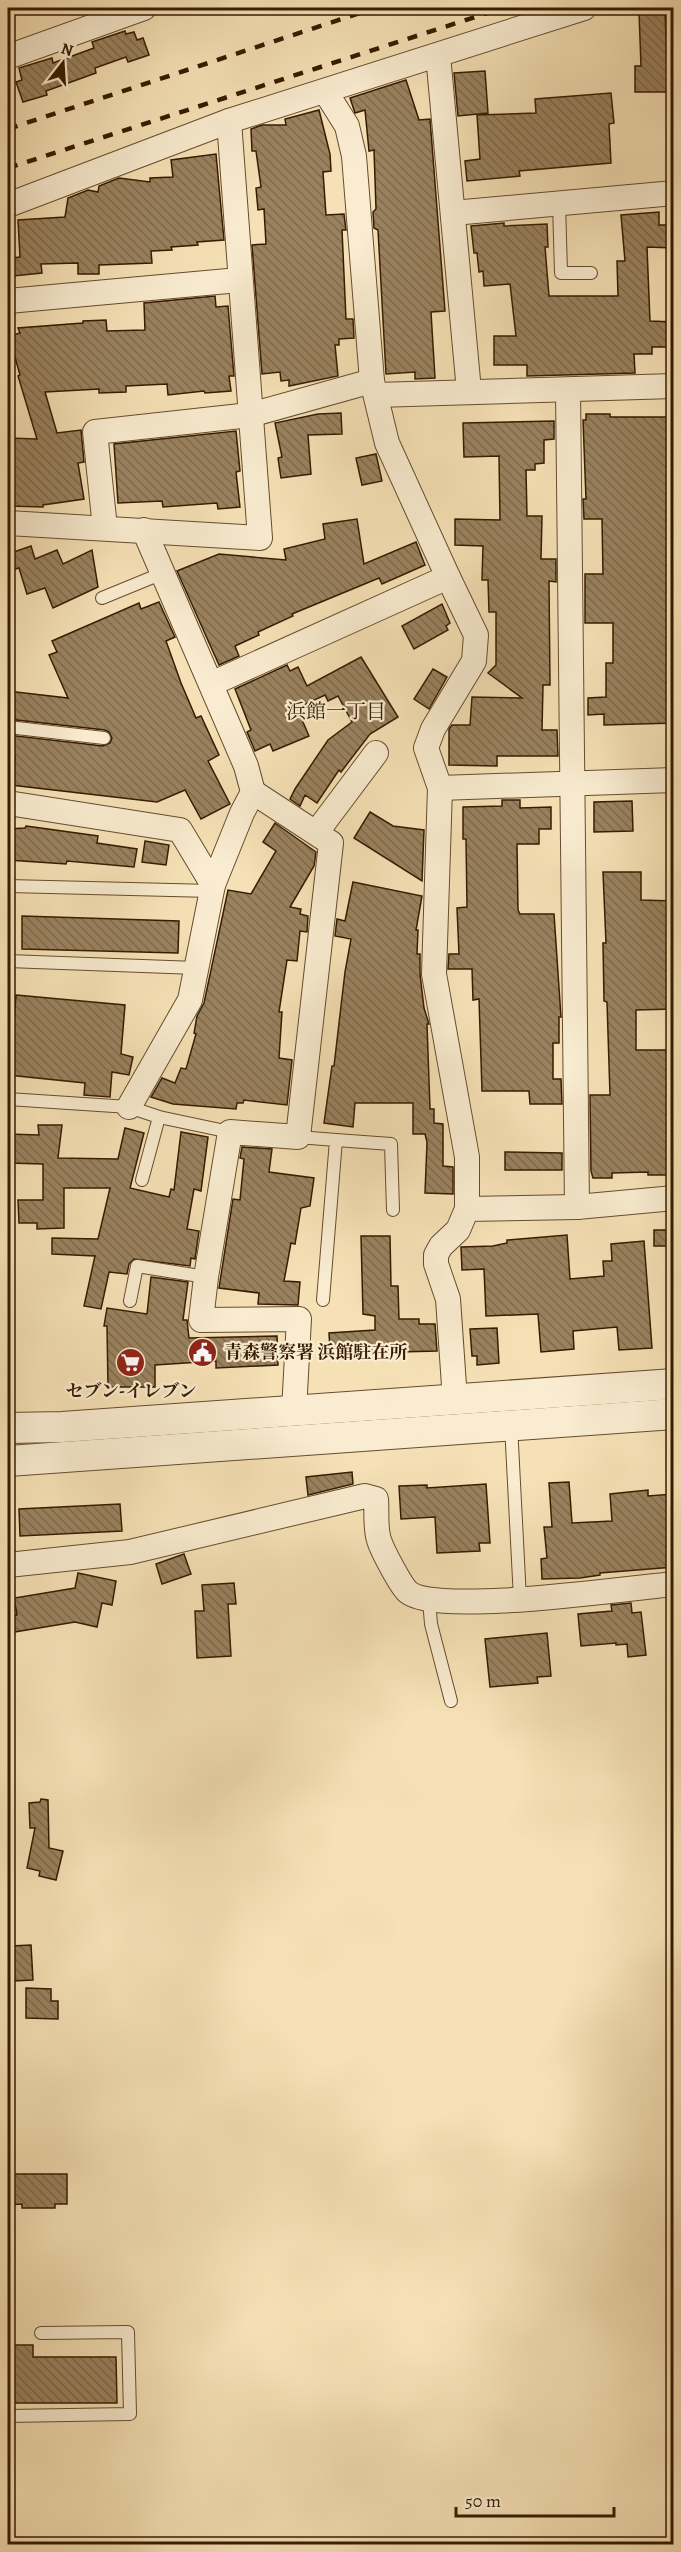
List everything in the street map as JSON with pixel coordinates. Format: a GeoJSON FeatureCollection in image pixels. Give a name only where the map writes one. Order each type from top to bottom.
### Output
{"type":"FeatureCollection","features":[{"type":"Feature","properties":{"kind":"street"},"geometry":{"type":"LineString","coordinates":[[8,55],[144,8]]}},
{"type":"Feature","properties":{"kind":"street"},"geometry":{"type":"LineString","coordinates":[[8,205],[229,121],[584,8]]}},
{"type":"Feature","properties":{"kind":"street"},"geometry":{"type":"LineString","coordinates":[[438,55],[469,391]]}},
{"type":"Feature","properties":{"kind":"street"},"geometry":{"type":"LineString","coordinates":[[325,92],[347,126],[354,156],[374,388],[387,443],[476,634],[474,661],[433,729],[426,748],[440,788],[434,974],[467,1157],[467,1209],[458,1230],[441,1246],[436,1255],[436,1264],[448,1299],[455,1400]]}},
{"type":"Feature","properties":{"kind":"street"},"geometry":{"type":"LineString","coordinates":[[8,523],[260,538],[239,280],[229,121]]}},
{"type":"Feature","properties":{"kind":"street"},"geometry":{"type":"LineString","coordinates":[[453,213],[674,193]]}},
{"type":"Feature","properties":{"kind":"street"},"geometry":{"type":"LineString","coordinates":[[8,301],[239,280]]}},
{"type":"Feature","properties":{"kind":"street"},"geometry":{"type":"LineString","coordinates":[[105,528],[95,432],[250,415],[374,388],[469,391],[674,386]]}},
{"type":"Feature","properties":{"kind":"street"},"geometry":{"type":"LineString","coordinates":[[568,390],[577,1207]]}},
{"type":"Feature","properties":{"kind":"street"},"geometry":{"type":"LineString","coordinates":[[144,530],[246,766],[253,792],[331,843],[298,1137],[230,1132],[201,1320],[299,1319],[294,1411]]}},
{"type":"Feature","properties":{"kind":"street"},"geometry":{"type":"LineString","coordinates":[[211,684],[448,578]]}},
{"type":"Feature","properties":{"kind":"street"},"geometry":{"type":"LineString","coordinates":[[316,833],[376,753]]}},
{"type":"Feature","properties":{"kind":"street"},"geometry":{"type":"LineString","coordinates":[[440,788],[674,780]]}},
{"type":"Feature","properties":{"kind":"street"},"geometry":{"type":"LineString","coordinates":[[129,1107],[190,1000],[213,888],[242,813],[253,792]]}},
{"type":"Feature","properties":{"kind":"street"},"geometry":{"type":"LineString","coordinates":[[8,803],[180,830],[213,888]]}},
{"type":"Feature","properties":{"kind":"street"},"geometry":{"type":"LineString","coordinates":[[467,1209],[577,1207],[674,1198]]}},
{"type":"Feature","properties":{"kind":"street"},"geometry":{"type":"LineString","coordinates":[[8,1428],[62,1427],[674,1384]]}},
{"type":"Feature","properties":{"kind":"street"},"geometry":{"type":"LineString","coordinates":[[8,1461],[674,1414]]}},
{"type":"Feature","properties":{"kind":"street"},"geometry":{"type":"LineString","coordinates":[[8,1565],[130,1552],[365,1496],[376,1499],[379,1540],[406,1590],[419,1599],[499,1602],[674,1584]]}},
{"type":"Feature","properties":{"kind":"lane"},"geometry":{"type":"LineString","coordinates":[[559,203],[561,273],[591,273]]}},
{"type":"Feature","properties":{"kind":"lane"},"geometry":{"type":"LineString","coordinates":[[102,598],[162,573]]}},
{"type":"Feature","properties":{"kind":"lane"},"geometry":{"type":"LineString","coordinates":[[8,727],[104,738]]}},
{"type":"Feature","properties":{"kind":"lane"},"geometry":{"type":"LineString","coordinates":[[8,886],[213,888]]}},
{"type":"Feature","properties":{"kind":"lane"},"geometry":{"type":"LineString","coordinates":[[8,961],[196,968]]}},
{"type":"Feature","properties":{"kind":"lane"},"geometry":{"type":"LineString","coordinates":[[8,1099],[129,1107],[159,1117],[230,1132]]}},
{"type":"Feature","properties":{"kind":"lane"},"geometry":{"type":"LineString","coordinates":[[142,1180],[159,1117]]}},
{"type":"Feature","properties":{"kind":"lane"},"geometry":{"type":"LineString","coordinates":[[298,1137],[391,1144],[393,1210]]}},
{"type":"Feature","properties":{"kind":"lane"},"geometry":{"type":"LineString","coordinates":[[323,1300],[336,1140]]}},
{"type":"Feature","properties":{"kind":"lane"},"geometry":{"type":"LineString","coordinates":[[130,1301],[137,1266],[206,1277]]}},
{"type":"Feature","properties":{"kind":"lane"},"geometry":{"type":"LineString","coordinates":[[511,1425],[520,1599]]}},
{"type":"Feature","properties":{"kind":"lane"},"geometry":{"type":"LineString","coordinates":[[429,1600],[431,1624],[451,1701]]}},
{"type":"Feature","properties":{"kind":"lane"},"geometry":{"type":"LineString","coordinates":[[8,2416],[129,2414],[128,2332],[41,2333]]}},
{"type":"Feature","properties":{"kind":"building"},"geometry":{"type":"Polygon","coordinates":[[[665,11],[667,66],[674,66],[674,92],[635,92],[635,66],[641,66],[639,12],[665,11]]]}},
{"type":"Feature","properties":{"kind":"building"},"geometry":{"type":"Polygon","coordinates":[[[125,31],[126,34],[134,32],[137,40],[143,38],[149,55],[128,62],[126,57],[95,68],[96,73],[46,91],[47,95],[23,102],[16,82],[22,80],[19,68],[52,58],[53,63],[94,48],[92,42],[125,31]]]}},
{"type":"Feature","properties":{"kind":"building"},"geometry":{"type":"Polygon","coordinates":[[[485,71],[488,113],[458,116],[454,73],[485,71]]]}},
{"type":"Feature","properties":{"kind":"building"},"geometry":{"type":"Polygon","coordinates":[[[406,80],[419,120],[430,119],[445,311],[431,312],[435,378],[415,379],[415,372],[386,374],[378,230],[374,228],[373,212],[376,209],[374,150],[369,151],[365,110],[355,113],[350,98],[406,80]]]}},
{"type":"Feature","properties":{"kind":"building"},"geometry":{"type":"Polygon","coordinates":[[[611,93],[614,123],[609,124],[611,163],[519,171],[520,176],[467,181],[465,161],[480,159],[477,115],[536,113],[535,99],[611,93]]]}},
{"type":"Feature","properties":{"kind":"building"},"geometry":{"type":"Polygon","coordinates":[[[319,110],[330,154],[331,171],[323,172],[326,215],[344,214],[346,230],[342,230],[346,319],[353,319],[354,338],[339,339],[339,345],[335,345],[338,376],[289,386],[289,380],[281,381],[280,372],[262,374],[252,245],[266,244],[264,209],[258,210],[256,188],[261,187],[256,151],[252,151],[251,129],[262,125],[286,125],[285,119],[319,110]]]}},
{"type":"Feature","properties":{"kind":"building"},"geometry":{"type":"Polygon","coordinates":[[[216,154],[224,240],[171,247],[172,250],[151,251],[152,263],[99,265],[99,274],[78,274],[78,263],[41,264],[42,273],[13,276],[12,258],[20,257],[18,220],[65,217],[68,198],[88,190],[98,192],[99,186],[119,178],[150,182],[150,178],[173,177],[171,160],[216,154]]]}},
{"type":"Feature","properties":{"kind":"building"},"geometry":{"type":"Polygon","coordinates":[[[659,212],[659,225],[674,225],[674,248],[647,247],[650,321],[674,322],[674,347],[652,347],[652,354],[634,354],[635,373],[527,376],[527,365],[494,365],[494,336],[516,336],[510,284],[484,286],[483,271],[479,272],[477,253],[474,253],[471,226],[504,223],[504,226],[547,224],[548,247],[545,247],[549,296],[618,296],[617,261],[625,261],[621,215],[659,212]]]}},
{"type":"Feature","properties":{"kind":"building"},"geometry":{"type":"Polygon","coordinates":[[[215,296],[216,307],[228,306],[234,376],[229,376],[231,391],[168,395],[167,384],[126,386],[126,392],[99,393],[99,389],[45,392],[57,433],[81,430],[84,462],[78,463],[84,499],[43,505],[43,507],[9,506],[9,438],[37,439],[18,376],[20,375],[9,336],[20,333],[18,328],[83,323],[83,321],[106,320],[107,331],[145,330],[144,303],[215,296]]]}},
{"type":"Feature","properties":{"kind":"building"},"geometry":{"type":"Polygon","coordinates":[[[341,413],[342,434],[308,435],[311,474],[281,478],[278,458],[282,457],[275,423],[318,414],[341,413]]]}},
{"type":"Feature","properties":{"kind":"building"},"geometry":{"type":"Polygon","coordinates":[[[586,414],[610,414],[610,417],[674,417],[674,723],[604,725],[604,714],[588,715],[588,698],[606,697],[606,663],[613,663],[613,623],[585,623],[585,574],[603,574],[602,519],[584,519],[583,499],[586,499],[583,420],[586,420],[586,414]]]}},
{"type":"Feature","properties":{"kind":"building"},"geometry":{"type":"Polygon","coordinates":[[[554,421],[554,439],[544,440],[544,463],[535,464],[535,470],[526,470],[527,516],[542,516],[541,559],[556,559],[556,582],[549,581],[550,685],[543,685],[542,730],[557,730],[558,756],[497,756],[497,766],[449,765],[449,729],[452,725],[470,725],[472,697],[522,698],[488,673],[496,665],[496,612],[489,612],[488,580],[482,580],[483,546],[455,545],[455,519],[500,520],[499,456],[464,457],[463,423],[554,421]]]}},
{"type":"Feature","properties":{"kind":"building"},"geometry":{"type":"Polygon","coordinates":[[[236,431],[240,471],[236,472],[240,507],[218,509],[217,503],[163,507],[162,501],[118,503],[114,444],[236,431]]]}},
{"type":"Feature","properties":{"kind":"building"},"geometry":{"type":"Polygon","coordinates":[[[376,454],[382,481],[362,485],[356,458],[376,454]]]}},
{"type":"Feature","properties":{"kind":"building"},"geometry":{"type":"Polygon","coordinates":[[[357,519],[364,564],[416,542],[425,565],[382,584],[379,578],[292,614],[293,616],[258,632],[259,635],[235,646],[239,656],[219,665],[177,571],[219,554],[286,560],[284,549],[325,539],[323,524],[357,519]]]}},
{"type":"Feature","properties":{"kind":"building"},"geometry":{"type":"Polygon","coordinates":[[[31,546],[35,559],[57,550],[63,564],[92,550],[98,587],[53,608],[45,588],[27,594],[19,568],[12,570],[8,554],[31,546]]]}},
{"type":"Feature","properties":{"kind":"building"},"geometry":{"type":"Polygon","coordinates":[[[159,602],[175,637],[166,641],[181,683],[196,718],[201,716],[219,755],[208,761],[230,804],[201,819],[185,790],[157,802],[11,785],[15,758],[8,757],[8,735],[103,746],[110,743],[112,738],[105,730],[8,719],[8,691],[68,698],[49,655],[57,652],[52,641],[139,603],[141,609],[159,602]]]}},
{"type":"Feature","properties":{"kind":"building"},"geometry":{"type":"Polygon","coordinates":[[[442,604],[450,623],[446,626],[448,630],[414,649],[402,626],[442,604]]]}},
{"type":"Feature","properties":{"kind":"building"},"geometry":{"type":"Polygon","coordinates":[[[361,657],[398,717],[370,734],[341,772],[339,770],[317,803],[305,795],[300,806],[290,799],[295,789],[328,740],[352,722],[338,696],[328,701],[325,695],[297,708],[309,736],[273,751],[270,744],[255,751],[247,732],[251,730],[235,689],[287,665],[290,671],[298,667],[307,686],[361,657]]]}},
{"type":"Feature","properties":{"kind":"building"},"geometry":{"type":"Polygon","coordinates":[[[433,669],[447,677],[429,709],[414,699],[433,669]]]}},
{"type":"Feature","properties":{"kind":"building"},"geometry":{"type":"Polygon","coordinates":[[[502,800],[520,800],[520,808],[551,807],[551,829],[539,829],[539,844],[517,844],[518,910],[520,914],[554,914],[561,1017],[559,1017],[559,1043],[553,1043],[553,1079],[561,1079],[562,1104],[530,1104],[529,1091],[482,1091],[479,999],[473,1000],[472,969],[448,969],[449,954],[459,954],[457,908],[467,907],[463,807],[502,806],[502,800]]]}},
{"type":"Feature","properties":{"kind":"building"},"geometry":{"type":"Polygon","coordinates":[[[632,801],[633,831],[594,832],[594,802],[632,801]]]}},
{"type":"Feature","properties":{"kind":"building"},"geometry":{"type":"Polygon","coordinates":[[[370,812],[393,826],[424,830],[422,881],[354,838],[370,812]]]}},
{"type":"Feature","properties":{"kind":"building"},"geometry":{"type":"Polygon","coordinates":[[[275,823],[316,852],[314,866],[290,907],[301,909],[300,914],[308,916],[307,932],[300,931],[297,961],[287,960],[279,1012],[282,1012],[279,1058],[292,1060],[287,1105],[244,1100],[243,1103],[237,1103],[236,1109],[173,1104],[151,1097],[162,1078],[175,1083],[181,1068],[186,1069],[196,1034],[194,1033],[197,1016],[204,1003],[228,890],[251,894],[276,851],[263,842],[275,823]]]}},
{"type":"Feature","properties":{"kind":"building"},"geometry":{"type":"Polygon","coordinates":[[[26,826],[98,836],[97,843],[137,849],[134,867],[67,861],[66,864],[8,860],[8,829],[25,828],[26,826]]]}},
{"type":"Feature","properties":{"kind":"building"},"geometry":{"type":"Polygon","coordinates":[[[145,841],[169,845],[166,865],[142,862],[145,841]]]}},
{"type":"Feature","properties":{"kind":"building"},"geometry":{"type":"Polygon","coordinates":[[[603,872],[641,872],[641,900],[674,901],[674,1009],[636,1010],[636,1050],[674,1050],[674,1115],[667,1115],[668,1175],[648,1175],[648,1172],[612,1173],[612,1178],[593,1178],[591,1171],[590,1095],[610,1095],[607,1002],[604,1001],[603,943],[606,943],[603,872]]]}},
{"type":"Feature","properties":{"kind":"building"},"geometry":{"type":"Polygon","coordinates":[[[353,882],[422,896],[416,930],[418,930],[417,954],[420,954],[424,1008],[429,1024],[427,1024],[430,1109],[434,1109],[434,1123],[443,1124],[443,1166],[453,1167],[453,1194],[425,1193],[427,1142],[425,1134],[413,1134],[413,1103],[355,1103],[353,1127],[324,1123],[351,939],[335,936],[337,919],[345,921],[353,882]]]}},
{"type":"Feature","properties":{"kind":"building"},"geometry":{"type":"Polygon","coordinates":[[[22,916],[179,921],[178,953],[22,949],[22,916]]]}},
{"type":"Feature","properties":{"kind":"building"},"geometry":{"type":"Polygon","coordinates":[[[16,995],[125,1005],[121,1054],[133,1057],[129,1075],[112,1072],[110,1097],[84,1095],[85,1083],[8,1075],[8,1047],[12,1047],[16,995]]]}},
{"type":"Feature","properties":{"kind":"building"},"geometry":{"type":"Polygon","coordinates":[[[38,1125],[62,1125],[58,1158],[118,1159],[125,1128],[144,1133],[130,1188],[169,1197],[171,1189],[174,1190],[181,1132],[208,1137],[201,1191],[194,1189],[187,1229],[199,1231],[195,1259],[191,1258],[190,1266],[134,1259],[129,1264],[127,1274],[109,1272],[101,1309],[84,1306],[95,1256],[52,1254],[52,1238],[98,1239],[110,1188],[64,1188],[64,1228],[37,1229],[37,1223],[19,1223],[18,1200],[43,1200],[43,1164],[8,1163],[8,1134],[39,1135],[38,1125]]]}},
{"type":"Feature","properties":{"kind":"building"},"geometry":{"type":"Polygon","coordinates":[[[242,1147],[272,1149],[269,1172],[314,1178],[310,1206],[301,1208],[295,1244],[291,1243],[284,1281],[300,1282],[298,1305],[258,1304],[259,1293],[219,1288],[233,1199],[240,1200],[244,1159],[240,1158],[242,1147]]]}},
{"type":"Feature","properties":{"kind":"building"},"geometry":{"type":"Polygon","coordinates":[[[505,1152],[562,1153],[562,1170],[505,1170],[505,1152]]]}},
{"type":"Feature","properties":{"kind":"building"},"geometry":{"type":"Polygon","coordinates":[[[654,1230],[674,1230],[674,1246],[654,1246],[654,1230]]]}},
{"type":"Feature","properties":{"kind":"building"},"geometry":{"type":"Polygon","coordinates":[[[567,1235],[570,1279],[604,1276],[603,1261],[612,1261],[611,1244],[644,1241],[652,1348],[619,1350],[617,1327],[573,1331],[574,1349],[541,1352],[538,1314],[486,1316],[484,1269],[462,1270],[461,1247],[493,1246],[507,1243],[507,1240],[567,1235]]]}},
{"type":"Feature","properties":{"kind":"building"},"geometry":{"type":"Polygon","coordinates":[[[361,1236],[390,1236],[391,1286],[398,1286],[399,1319],[419,1319],[419,1324],[435,1324],[437,1351],[360,1353],[360,1349],[330,1350],[329,1333],[375,1330],[375,1316],[363,1314],[361,1236]]]}},
{"type":"Feature","properties":{"kind":"building"},"geometry":{"type":"Polygon","coordinates":[[[151,1277],[188,1282],[183,1320],[187,1320],[189,1338],[277,1336],[278,1365],[216,1368],[216,1361],[155,1365],[155,1387],[108,1387],[107,1326],[104,1326],[107,1308],[147,1314],[151,1277]]]}},
{"type":"Feature","properties":{"kind":"building"},"geometry":{"type":"Polygon","coordinates":[[[497,1328],[499,1363],[477,1365],[477,1356],[472,1356],[470,1329],[497,1328]]]}},
{"type":"Feature","properties":{"kind":"building"},"geometry":{"type":"Polygon","coordinates":[[[352,1472],[353,1484],[308,1495],[306,1477],[352,1472]]]}},
{"type":"Feature","properties":{"kind":"building"},"geometry":{"type":"Polygon","coordinates":[[[569,1482],[572,1523],[612,1521],[610,1494],[648,1490],[648,1496],[674,1494],[674,1567],[600,1573],[600,1575],[580,1578],[542,1579],[541,1559],[547,1558],[544,1527],[552,1527],[549,1483],[569,1482]]]}},
{"type":"Feature","properties":{"kind":"building"},"geometry":{"type":"Polygon","coordinates":[[[486,1484],[490,1543],[479,1543],[480,1551],[437,1553],[435,1517],[401,1519],[399,1486],[427,1485],[427,1488],[486,1484]]]}},
{"type":"Feature","properties":{"kind":"building"},"geometry":{"type":"Polygon","coordinates":[[[120,1504],[122,1531],[20,1536],[19,1509],[120,1504]]]}},
{"type":"Feature","properties":{"kind":"building"},"geometry":{"type":"Polygon","coordinates":[[[184,1554],[191,1574],[162,1584],[156,1564],[184,1554]]]}},
{"type":"Feature","properties":{"kind":"building"},"geometry":{"type":"Polygon","coordinates":[[[78,1573],[116,1581],[112,1605],[102,1603],[97,1627],[75,1622],[8,1633],[8,1617],[17,1615],[14,1598],[75,1588],[78,1573]]]}},
{"type":"Feature","properties":{"kind":"building"},"geometry":{"type":"Polygon","coordinates":[[[234,1583],[236,1604],[228,1604],[231,1656],[197,1658],[195,1611],[204,1611],[202,1585],[234,1583]]]}},
{"type":"Feature","properties":{"kind":"building"},"geometry":{"type":"Polygon","coordinates":[[[631,1603],[632,1613],[641,1612],[646,1655],[628,1657],[627,1644],[581,1646],[578,1614],[612,1611],[611,1605],[631,1603]]]}},
{"type":"Feature","properties":{"kind":"building"},"geometry":{"type":"Polygon","coordinates":[[[547,1633],[551,1676],[537,1677],[538,1683],[490,1687],[485,1639],[547,1633]]]}},
{"type":"Feature","properties":{"kind":"building"},"geometry":{"type":"Polygon","coordinates":[[[41,1799],[48,1800],[49,1848],[63,1851],[56,1880],[39,1876],[40,1871],[27,1868],[35,1828],[30,1828],[29,1803],[40,1802],[41,1799]]]}},
{"type":"Feature","properties":{"kind":"building"},"geometry":{"type":"Polygon","coordinates":[[[31,1945],[33,1980],[13,1981],[11,1946],[31,1945]]]}},
{"type":"Feature","properties":{"kind":"building"},"geometry":{"type":"Polygon","coordinates":[[[26,1988],[51,1989],[51,2001],[58,2001],[58,2019],[26,2018],[26,1988]]]}},
{"type":"Feature","properties":{"kind":"building"},"geometry":{"type":"Polygon","coordinates":[[[8,2174],[67,2174],[67,2204],[55,2204],[55,2208],[22,2208],[22,2204],[8,2205],[8,2174]]]}},
{"type":"Feature","properties":{"kind":"building"},"geometry":{"type":"Polygon","coordinates":[[[8,2345],[33,2345],[33,2357],[116,2357],[117,2403],[8,2403],[8,2345]]]}},
{"type":"Feature","properties":{"kind":"railway"},"geometry":{"type":"LineString","coordinates":[[8,129],[375,8]]}},
{"type":"Feature","properties":{"kind":"railway"},"geometry":{"type":"LineString","coordinates":[[8,168],[503,8]]}},
{"type":"Feature","properties":{"kind":"place","name":"青森警察署 浜館駐在所"},"geometry":{"type":"Point","coordinates":[203,1352]}},
{"type":"Feature","properties":{"kind":"place","name":"セブン-イレブン"},"geometry":{"type":"Point","coordinates":[131,1362]}},
{"type":"Feature","properties":{"kind":"district","name":"浜館一丁目"},"geometry":{"type":"Point","coordinates":[336,711]}}]}
